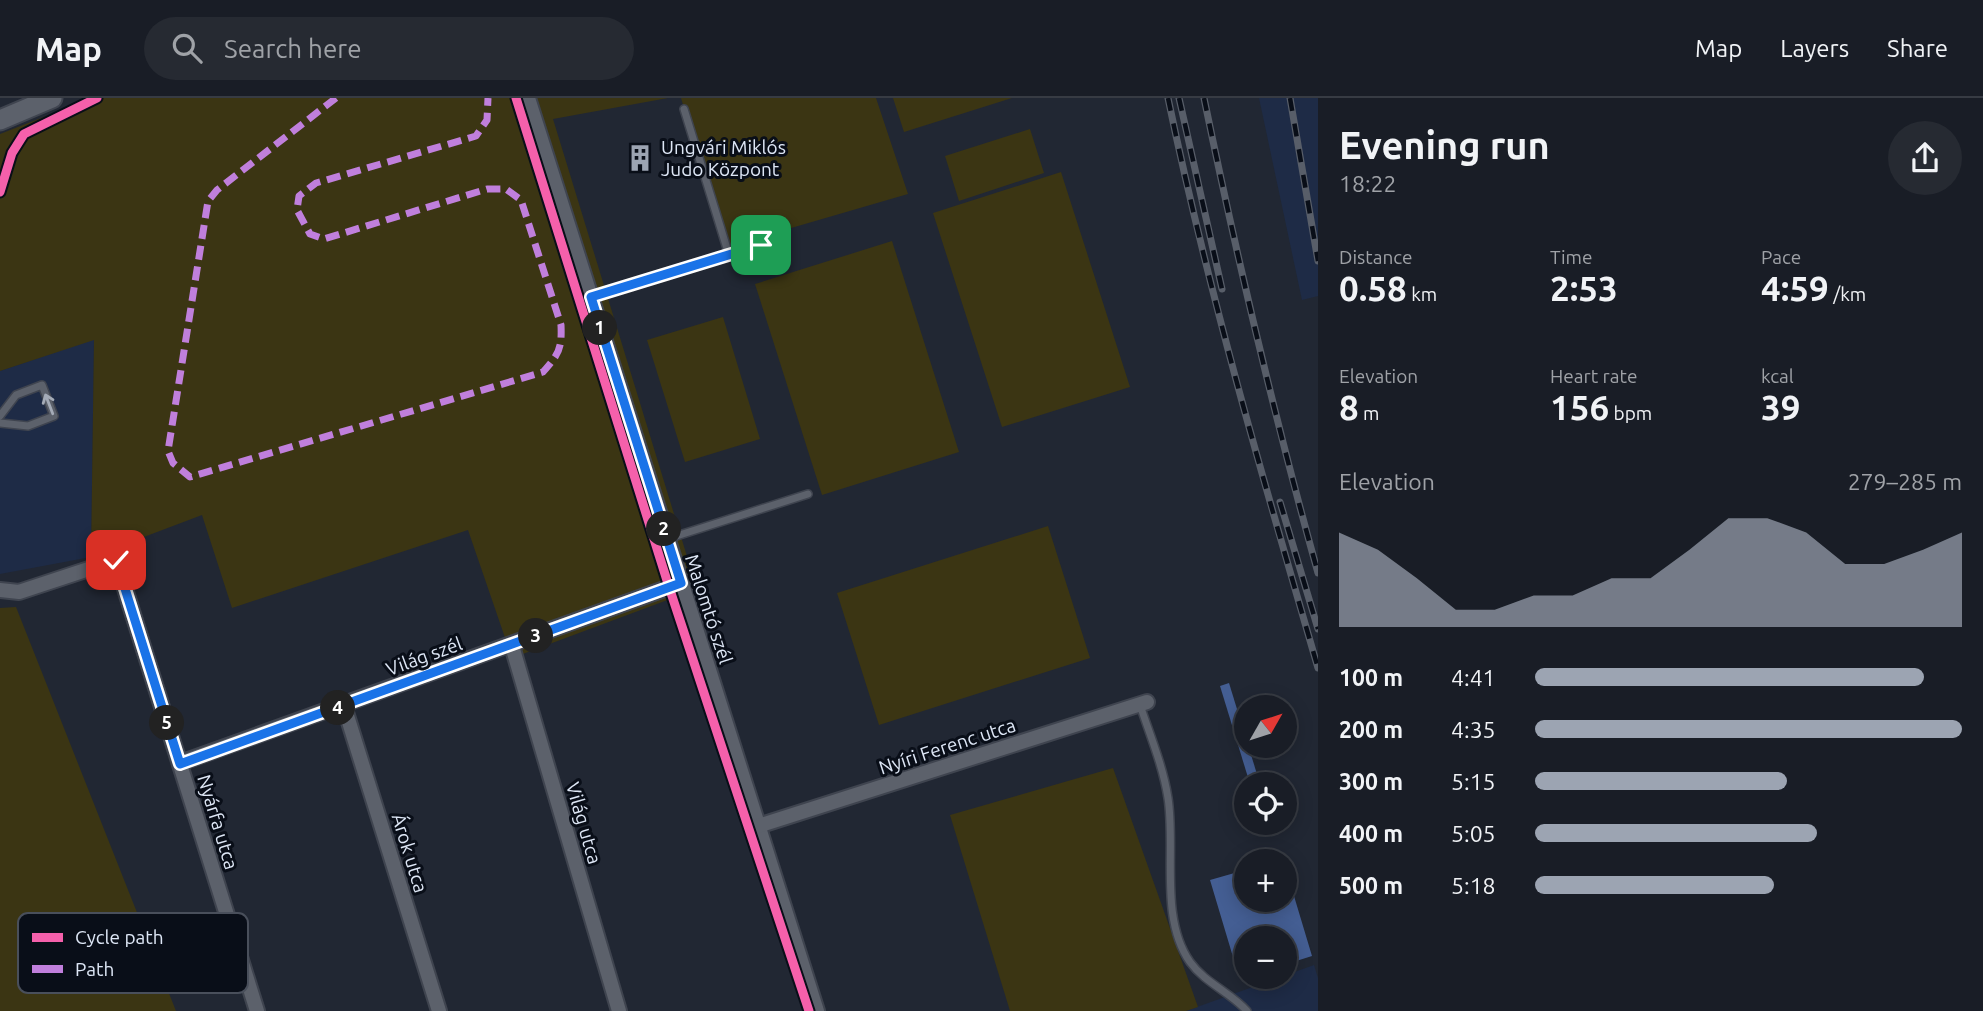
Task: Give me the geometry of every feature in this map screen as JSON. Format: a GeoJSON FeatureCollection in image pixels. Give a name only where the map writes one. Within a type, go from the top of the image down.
{"type":"FeatureCollection","features":[{"type":"Feature","properties":{"kind":"main road"},"geometry":{"type":"LineString","coordinates":[[0,120],[52,98]]}},
{"type":"Feature","properties":{"kind":"street","name":"Malomtó szél"},"geometry":{"type":"LineString","coordinates":[[528,98],[817,1011]]}},
{"type":"Feature","properties":{"kind":"street","name":"Nyárfa utca"},"geometry":{"type":"LineString","coordinates":[[0,590],[19,592],[116,560],[226,913]]}},
{"type":"Feature","properties":{"kind":"street","name":"Világ szél"},"geometry":{"type":"LineString","coordinates":[[180,764],[681,583]]}},
{"type":"Feature","properties":{"kind":"street","name":"Világ utca"},"geometry":{"type":"LineString","coordinates":[[512,646],[619,1011]]}},
{"type":"Feature","properties":{"kind":"street","name":"Nyíri Ferenc utca"},"geometry":{"type":"LineString","coordinates":[[758,826],[1143,704]]}},
{"type":"Feature","properties":{"kind":"street","name":"Árok utca"},"geometry":{"type":"LineString","coordinates":[[344,706],[439,1011]]}},
{"type":"Feature","properties":{"kind":"street","name":"Nyárfa utca"},"geometry":{"type":"LineString","coordinates":[[248,982],[257,1011]]}},
{"type":"Feature","properties":{"kind":"lane"},"geometry":{"type":"LineString","coordinates":[[684,109],[729,255]]}},
{"type":"Feature","properties":{"kind":"lane"},"geometry":{"type":"LineString","coordinates":[[591,297],[761,245]]}},
{"type":"Feature","properties":{"kind":"lane"},"geometry":{"type":"LineString","coordinates":[[0,416],[16,395],[42,385],[54,416],[28,426],[0,423]]}},
{"type":"Feature","properties":{"kind":"lane"},"geometry":{"type":"LineString","coordinates":[[667,540],[808,494]]}},
{"type":"Feature","properties":{"kind":"lane"},"geometry":{"type":"LineString","coordinates":[[1143,704],[1168,796],[1172,906],[1178,939],[1186,956],[1199,972],[1247,1011]]}},
{"type":"Feature","properties":{"kind":"shaded area"},"geometry":{"type":"Polygon","coordinates":[[[92,98],[668,98],[553,119],[697,589],[512,658],[468,530],[232,608],[202,515],[91,557],[94,340],[0,371],[0,134],[92,98]]]}},
{"type":"Feature","properties":{"kind":"shaded area"},"geometry":{"type":"Polygon","coordinates":[[[681,98],[876,98],[908,194],[726,247],[681,98]]]}},
{"type":"Feature","properties":{"kind":"shaded area"},"geometry":{"type":"Polygon","coordinates":[[[893,98],[1012,98],[904,132],[893,98]]]}},
{"type":"Feature","properties":{"kind":"shaded area"},"geometry":{"type":"Polygon","coordinates":[[[1259,98],[1318,98],[1318,296],[1302,300],[1259,98]]]}},
{"type":"Feature","properties":{"kind":"shaded area"},"geometry":{"type":"Polygon","coordinates":[[[1030,129],[1044,173],[959,201],[945,156],[1030,129]]]}},
{"type":"Feature","properties":{"kind":"shaded area"},"geometry":{"type":"Polygon","coordinates":[[[1061,172],[1130,387],[1002,427],[933,213],[1061,172]]]}},
{"type":"Feature","properties":{"kind":"shaded area"},"geometry":{"type":"Polygon","coordinates":[[[892,241],[959,452],[822,495],[755,284],[892,241]]]}},
{"type":"Feature","properties":{"kind":"shaded area"},"geometry":{"type":"Polygon","coordinates":[[[723,317],[760,439],[685,462],[647,340],[723,317]]]}},
{"type":"Feature","properties":{"kind":"shaded area"},"geometry":{"type":"Polygon","coordinates":[[[94,339],[91,557],[0,574],[0,371],[94,339]]]}},
{"type":"Feature","properties":{"kind":"shaded area"},"geometry":{"type":"Polygon","coordinates":[[[1048,526],[1090,658],[879,725],[837,593],[1048,526]]]}},
{"type":"Feature","properties":{"kind":"shaded area"},"geometry":{"type":"Polygon","coordinates":[[[16,607],[137,913],[18,913],[18,993],[169,993],[176,1011],[0,1011],[0,608],[16,607]]]}},
{"type":"Feature","properties":{"kind":"shaded area"},"geometry":{"type":"Polygon","coordinates":[[[1113,768],[1198,1007],[1186,1011],[1010,1011],[950,815],[1113,768]]]}},
{"type":"Feature","properties":{"kind":"shaded area"},"geometry":{"type":"Polygon","coordinates":[[[1314,965],[1318,978],[1318,1011],[1186,1011],[1247,989],[1297,989],[1297,971],[1314,965]]]}},
{"type":"Feature","properties":{"kind":"water"},"geometry":{"type":"Polygon","coordinates":[[[1229,683],[1234,699],[1234,732],[1220,686],[1229,683]]]}},
{"type":"Feature","properties":{"kind":"water"},"geometry":{"type":"Polygon","coordinates":[[[1242,758],[1252,758],[1256,772],[1246,772],[1242,758]]]}},
{"type":"Feature","properties":{"kind":"water"},"geometry":{"type":"Polygon","coordinates":[[[1234,873],[1234,912],[1297,912],[1297,906],[1312,956],[1297,961],[1297,926],[1234,926],[1234,960],[1210,880],[1234,873]]]}},
{"type":"Feature","properties":{"kind":"railway"},"geometry":{"type":"LineString","coordinates":[[1168,98],[1219,313],[1318,668]]}},
{"type":"Feature","properties":{"kind":"railway"},"geometry":{"type":"LineString","coordinates":[[1179,98],[1222,289]]}},
{"type":"Feature","properties":{"kind":"railway"},"geometry":{"type":"LineString","coordinates":[[1204,98],[1257,337],[1318,573]]}},
{"type":"Feature","properties":{"kind":"railway"},"geometry":{"type":"LineString","coordinates":[[1290,98],[1318,261]]}},
{"type":"Feature","properties":{"kind":"railway"},"geometry":{"type":"LineString","coordinates":[[1280,502],[1318,629]]}},
{"type":"Feature","properties":{"kind":"marked path"},"geometry":{"type":"LineString","coordinates":[[336,98],[217,190],[208,201],[168,451],[173,463],[190,477],[543,372],[553,360],[560,346],[561,325],[521,200],[506,189],[487,189],[324,239],[310,234],[297,210],[299,196],[316,183],[476,136],[487,120],[488,98]]}},
{"type":"Feature","properties":{"kind":"cycle path"},"geometry":{"type":"LineString","coordinates":[[0,192],[12,153],[24,134],[97,98]]}},
{"type":"Feature","properties":{"kind":"cycle path"},"geometry":{"type":"LineString","coordinates":[[516,98],[669,587],[809,1011]]}},
{"type":"Feature","properties":{"kind":"place","name":"Ungvári Miklós Judo Központ"},"geometry":{"type":"Point","coordinates":[640,158]}},
{"type":"Feature","properties":{"kind":"route"},"geometry":{"type":"LineString","coordinates":[[116,560],[180,764],[681,583],[591,297],[761,245]]}}]}
